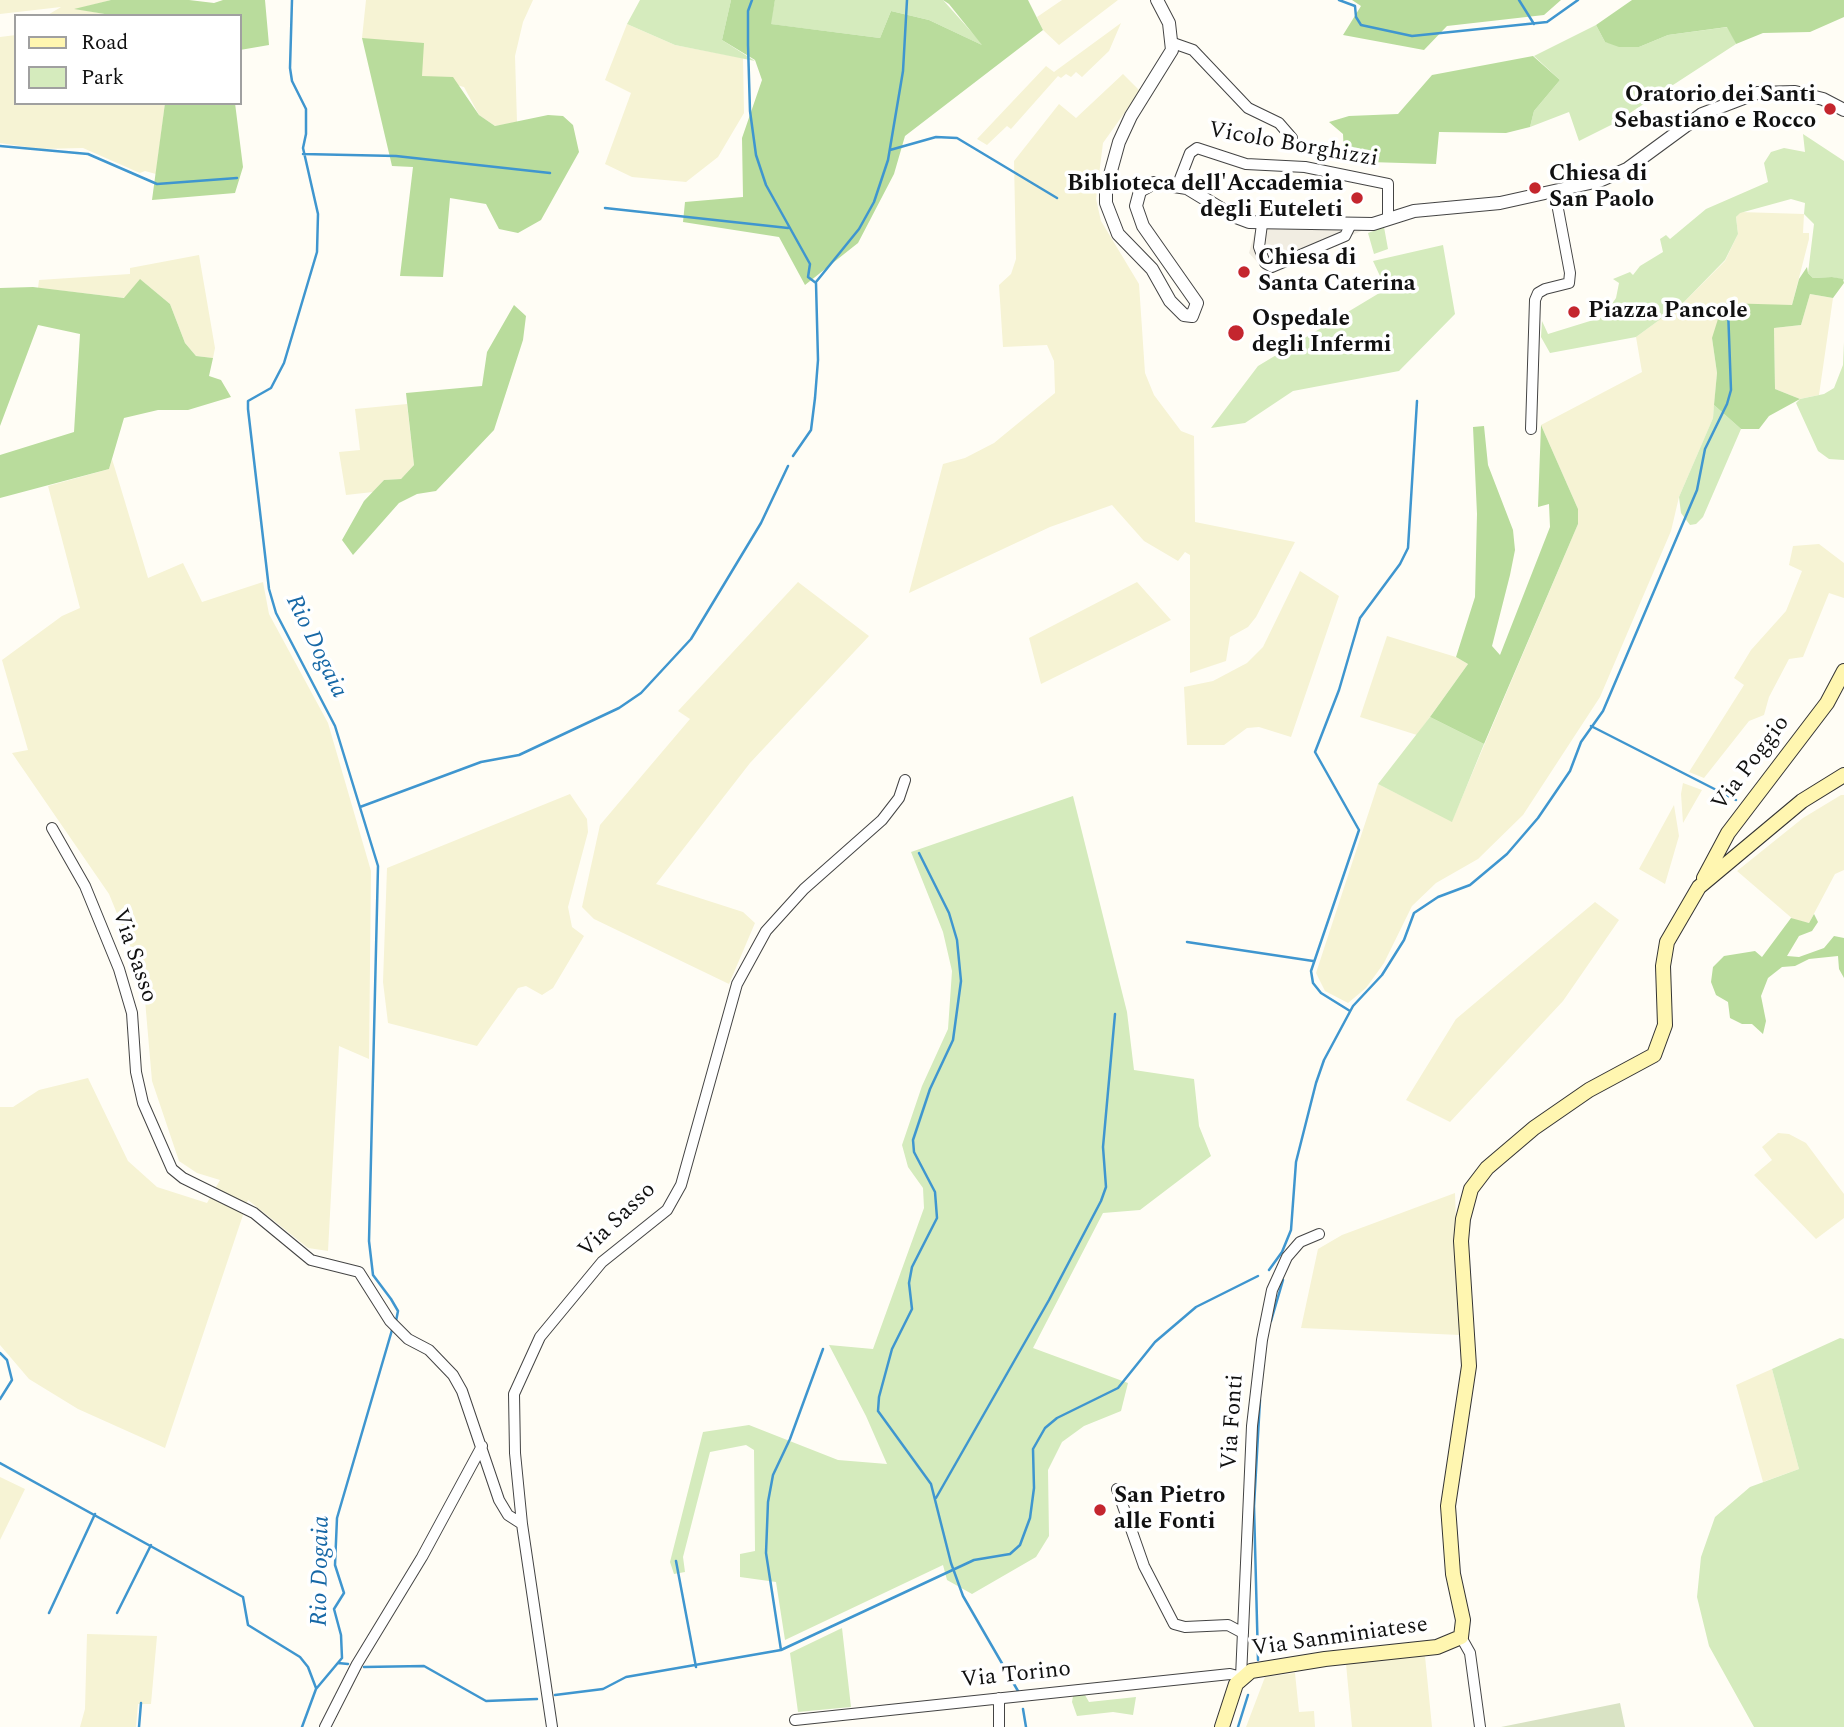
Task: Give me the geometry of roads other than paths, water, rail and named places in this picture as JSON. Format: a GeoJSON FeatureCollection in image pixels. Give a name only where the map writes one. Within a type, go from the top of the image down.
{"type":"FeatureCollection","features":[{"type":"Feature","properties":{"kind":"main road","name":"Via Poggio"},"geometry":{"type":"LineString","coordinates":[[1699,887],[1728,833],[1827,703],[1844,671]]}},
{"type":"Feature","properties":{"kind":"main road","name":"Via Sanminiatese"},"geometry":{"type":"LineString","coordinates":[[1222,1727],[1233,1690],[1241,1677],[1268,1667],[1437,1647],[1461,1637],[1464,1620],[1453,1574],[1448,1506],[1469,1366],[1461,1241],[1468,1197],[1481,1174],[1534,1128],[1589,1090],[1654,1055],[1662,1040],[1665,1025],[1663,966],[1667,942],[1699,887],[1802,801],[1844,775]]}},
{"type":"Feature","properties":{"kind":"street"},"geometry":{"type":"LineString","coordinates":[[1157,0],[1169,23],[1173,43],[1169,59],[1131,116],[1119,142],[1106,189],[1106,203],[1118,234],[1152,269],[1177,311],[1192,316],[1197,303],[1193,293],[1143,226],[1136,205],[1140,191],[1154,183],[1178,184],[1233,216],[1262,224],[1373,224],[1414,211],[1478,206],[1555,193],[1617,174],[1702,114],[1757,93],[1795,92],[1823,99],[1844,110]]}},
{"type":"Feature","properties":{"kind":"street"},"geometry":{"type":"LineString","coordinates":[[1173,43],[1194,50],[1248,108],[1279,122],[1292,138]]}},
{"type":"Feature","properties":{"kind":"street","name":"Vicolo Borghizzi"},"geometry":{"type":"LineString","coordinates":[[1178,184],[1190,153],[1197,148],[1246,164],[1306,167],[1388,184],[1388,218]]}},
{"type":"Feature","properties":{"kind":"street"},"geometry":{"type":"LineString","coordinates":[[1531,429],[1535,300],[1538,293],[1545,289],[1569,284],[1570,272],[1555,193]]}},
{"type":"Feature","properties":{"kind":"street"},"geometry":{"type":"LineString","coordinates":[[1262,224],[1259,247],[1265,263],[1272,267],[1345,236],[1351,224]]}},
{"type":"Feature","properties":{"kind":"street","name":"Via Sasso"},"geometry":{"type":"LineString","coordinates":[[522,1524],[515,1453],[514,1394],[540,1337],[602,1262],[641,1234],[667,1210],[681,1185],[691,1157],[715,1059],[742,973],[766,932],[804,889],[883,820],[899,798],[905,780]]}},
{"type":"Feature","properties":{"kind":"street","name":"Via Sasso"},"geometry":{"type":"LineString","coordinates":[[52,828],[85,886],[119,969],[132,1013],[136,1072],[143,1103],[172,1169],[183,1178],[254,1213],[311,1260],[359,1272],[390,1321],[408,1339],[429,1350],[453,1376],[462,1391],[499,1500],[509,1515],[522,1524]]}},
{"type":"Feature","properties":{"kind":"street","name":"Via Fonti"},"geometry":{"type":"LineString","coordinates":[[1241,1677],[1252,1426],[1262,1340],[1272,1290],[1287,1257],[1300,1242],[1319,1234]]}},
{"type":"Feature","properties":{"kind":"street"},"geometry":{"type":"LineString","coordinates":[[325,1727],[357,1664],[422,1557],[482,1446]]}},
{"type":"Feature","properties":{"kind":"street"},"geometry":{"type":"LineString","coordinates":[[1117,1489],[1144,1566],[1174,1624],[1185,1627],[1228,1625],[1243,1633]]}},
{"type":"Feature","properties":{"kind":"street"},"geometry":{"type":"LineString","coordinates":[[522,1524],[552,1727]]}},
{"type":"Feature","properties":{"kind":"street"},"geometry":{"type":"LineString","coordinates":[[1461,1637],[1471,1653],[1479,1727]]}},
{"type":"Feature","properties":{"kind":"street","name":"Via Torino"},"geometry":{"type":"LineString","coordinates":[[794,1720],[838,1721],[999,1698],[1230,1674],[1241,1677]]}},
{"type":"Feature","properties":{"kind":"street"},"geometry":{"type":"LineString","coordinates":[[999,1698],[999,1727]]}},
{"type":"Feature","properties":{"kind":"waterway","name":"Rio Dogaia"},"geometry":{"type":"LineString","coordinates":[[292,0],[290,68],[292,81],[306,109],[303,148],[318,214],[317,252],[284,363],[271,388],[248,401],[248,409],[269,589],[276,613],[335,726],[378,866],[369,1241],[373,1275],[398,1311],[396,1321]]}},
{"type":"Feature","properties":{"kind":"waterway"},"geometry":{"type":"LineString","coordinates":[[752,0],[748,11],[748,45],[750,111],[756,155],[766,185],[810,264],[808,277],[816,283],[818,360],[811,430],[793,456]]}},
{"type":"Feature","properties":{"kind":"waterway"},"geometry":{"type":"LineString","coordinates":[[816,282],[859,229],[874,202],[888,160],[903,71],[907,0]]}},
{"type":"Feature","properties":{"kind":"waterway"},"geometry":{"type":"LineString","coordinates":[[1339,0],[1355,6],[1356,17],[1361,25],[1412,36],[1547,22],[1578,0]]}},
{"type":"Feature","properties":{"kind":"waterway"},"geometry":{"type":"LineString","coordinates":[[1519,0],[1534,24]]}},
{"type":"Feature","properties":{"kind":"waterway"},"geometry":{"type":"LineString","coordinates":[[890,150],[936,137],[957,138],[1057,198]]}},
{"type":"Feature","properties":{"kind":"waterway"},"geometry":{"type":"LineString","coordinates":[[0,146],[88,154],[157,184],[237,178]]}},
{"type":"Feature","properties":{"kind":"waterway"},"geometry":{"type":"LineString","coordinates":[[303,154],[396,156],[550,173]]}},
{"type":"Feature","properties":{"kind":"waterway"},"geometry":{"type":"LineString","coordinates":[[605,208],[788,228]]}},
{"type":"Feature","properties":{"kind":"waterway"},"geometry":{"type":"LineString","coordinates":[[1269,1270],[1282,1252],[1291,1230],[1296,1162],[1316,1083],[1324,1060],[1353,1006],[1382,975],[1404,940],[1414,913],[1438,897],[1470,885],[1507,854],[1538,818],[1570,771],[1581,742],[1603,711],[1697,490],[1705,449],[1727,404],[1731,390],[1728,309]]}},
{"type":"Feature","properties":{"kind":"waterway"},"geometry":{"type":"LineString","coordinates":[[1350,1011],[1321,993],[1313,983],[1311,971],[1359,830],[1315,752],[1339,690],[1360,618],[1400,564],[1408,548],[1417,401]]}},
{"type":"Feature","properties":{"kind":"waterway"},"geometry":{"type":"LineString","coordinates":[[360,807],[481,762],[519,755],[619,708],[641,693],[691,639],[761,523],[788,466]]}},
{"type":"Feature","properties":{"kind":"waterway"},"geometry":{"type":"LineString","coordinates":[[1591,726],[1736,800]]}},
{"type":"Feature","properties":{"kind":"waterway"},"geometry":{"type":"LineString","coordinates":[[919,853],[949,913],[957,940],[961,981],[953,1040],[930,1089],[913,1140],[914,1152],[935,1192],[937,1218],[912,1267],[909,1283],[912,1309],[892,1349],[879,1397],[878,1411],[931,1484],[951,1563],[963,1596],[1018,1691]]}},
{"type":"Feature","properties":{"kind":"waterway"},"geometry":{"type":"LineString","coordinates":[[1187,942],[1313,961]]}},
{"type":"Feature","properties":{"kind":"waterway"},"geometry":{"type":"LineString","coordinates":[[936,1498],[1049,1300],[1101,1201],[1106,1187],[1103,1147],[1115,1014]]}},
{"type":"Feature","properties":{"kind":"waterway"},"geometry":{"type":"LineString","coordinates":[[555,1695],[603,1689],[626,1677],[781,1650],[974,1560],[1010,1554],[1020,1545],[1030,1518],[1034,1488],[1033,1449],[1045,1428],[1057,1418],[1118,1388],[1155,1342],[1196,1307],[1258,1276]]}},
{"type":"Feature","properties":{"kind":"waterway"},"geometry":{"type":"LineString","coordinates":[[1271,1321],[1283,1280]]}},
{"type":"Feature","properties":{"kind":"waterway","name":"Rio Dogaia"},"geometry":{"type":"LineString","coordinates":[[302,1727],[316,1689],[342,1658],[341,1635],[334,1609],[344,1593],[335,1565],[337,1518],[392,1330]]}},
{"type":"Feature","properties":{"kind":"waterway"},"geometry":{"type":"LineString","coordinates":[[781,1650],[766,1553],[768,1502],[773,1475],[790,1439],[823,1349]]}},
{"type":"Feature","properties":{"kind":"waterway"},"geometry":{"type":"LineString","coordinates":[[0,1353],[7,1360],[12,1380],[0,1399]]}},
{"type":"Feature","properties":{"kind":"waterway"},"geometry":{"type":"LineString","coordinates":[[1258,1660],[1254,1506],[1260,1400]]}},
{"type":"Feature","properties":{"kind":"waterway"},"geometry":{"type":"LineString","coordinates":[[0,1463],[243,1597],[248,1625],[300,1657],[308,1667],[316,1688]]}},
{"type":"Feature","properties":{"kind":"waterway"},"geometry":{"type":"LineString","coordinates":[[49,1613],[95,1514]]}},
{"type":"Feature","properties":{"kind":"waterway"},"geometry":{"type":"LineString","coordinates":[[117,1613],[151,1545]]}},
{"type":"Feature","properties":{"kind":"waterway"},"geometry":{"type":"LineString","coordinates":[[676,1561],[696,1667]]}},
{"type":"Feature","properties":{"kind":"waterway"},"geometry":{"type":"LineString","coordinates":[[338,1663],[348,1664]]}},
{"type":"Feature","properties":{"kind":"waterway"},"geometry":{"type":"LineString","coordinates":[[364,1667],[424,1666],[486,1701],[537,1699]]}},
{"type":"Feature","properties":{"kind":"waterway"},"geometry":{"type":"LineString","coordinates":[[1238,1727],[1248,1695]]}},
{"type":"Feature","properties":{"kind":"waterway"},"geometry":{"type":"LineString","coordinates":[[139,1727],[141,1703]]}},
{"type":"Feature","properties":{"kind":"waterway"},"geometry":{"type":"LineString","coordinates":[[1023,1709],[1026,1727]]}},
{"type":"Feature","properties":{"kind":"place","name":"Oratorio dei Santi Sebastiano e Rocco"},"geometry":{"type":"Point","coordinates":[1830,109]}},
{"type":"Feature","properties":{"kind":"place","name":"Chiesa di San Paolo"},"geometry":{"type":"Point","coordinates":[1535,188]}},
{"type":"Feature","properties":{"kind":"place","name":"Biblioteca dell'Accademia degli Euteleti"},"geometry":{"type":"Point","coordinates":[1357,198]}},
{"type":"Feature","properties":{"kind":"place","name":"Chiesa di Santa Caterina"},"geometry":{"type":"Point","coordinates":[1244,272]}},
{"type":"Feature","properties":{"kind":"place","name":"Piazza Pancole"},"geometry":{"type":"Point","coordinates":[1574,312]}},
{"type":"Feature","properties":{"kind":"place","name":"Ospedale degli Infermi"},"geometry":{"type":"Point","coordinates":[1236,333]}},
{"type":"Feature","properties":{"kind":"place","name":"San Pietro alle Fonti"},"geometry":{"type":"Point","coordinates":[1100,1510]}}]}
